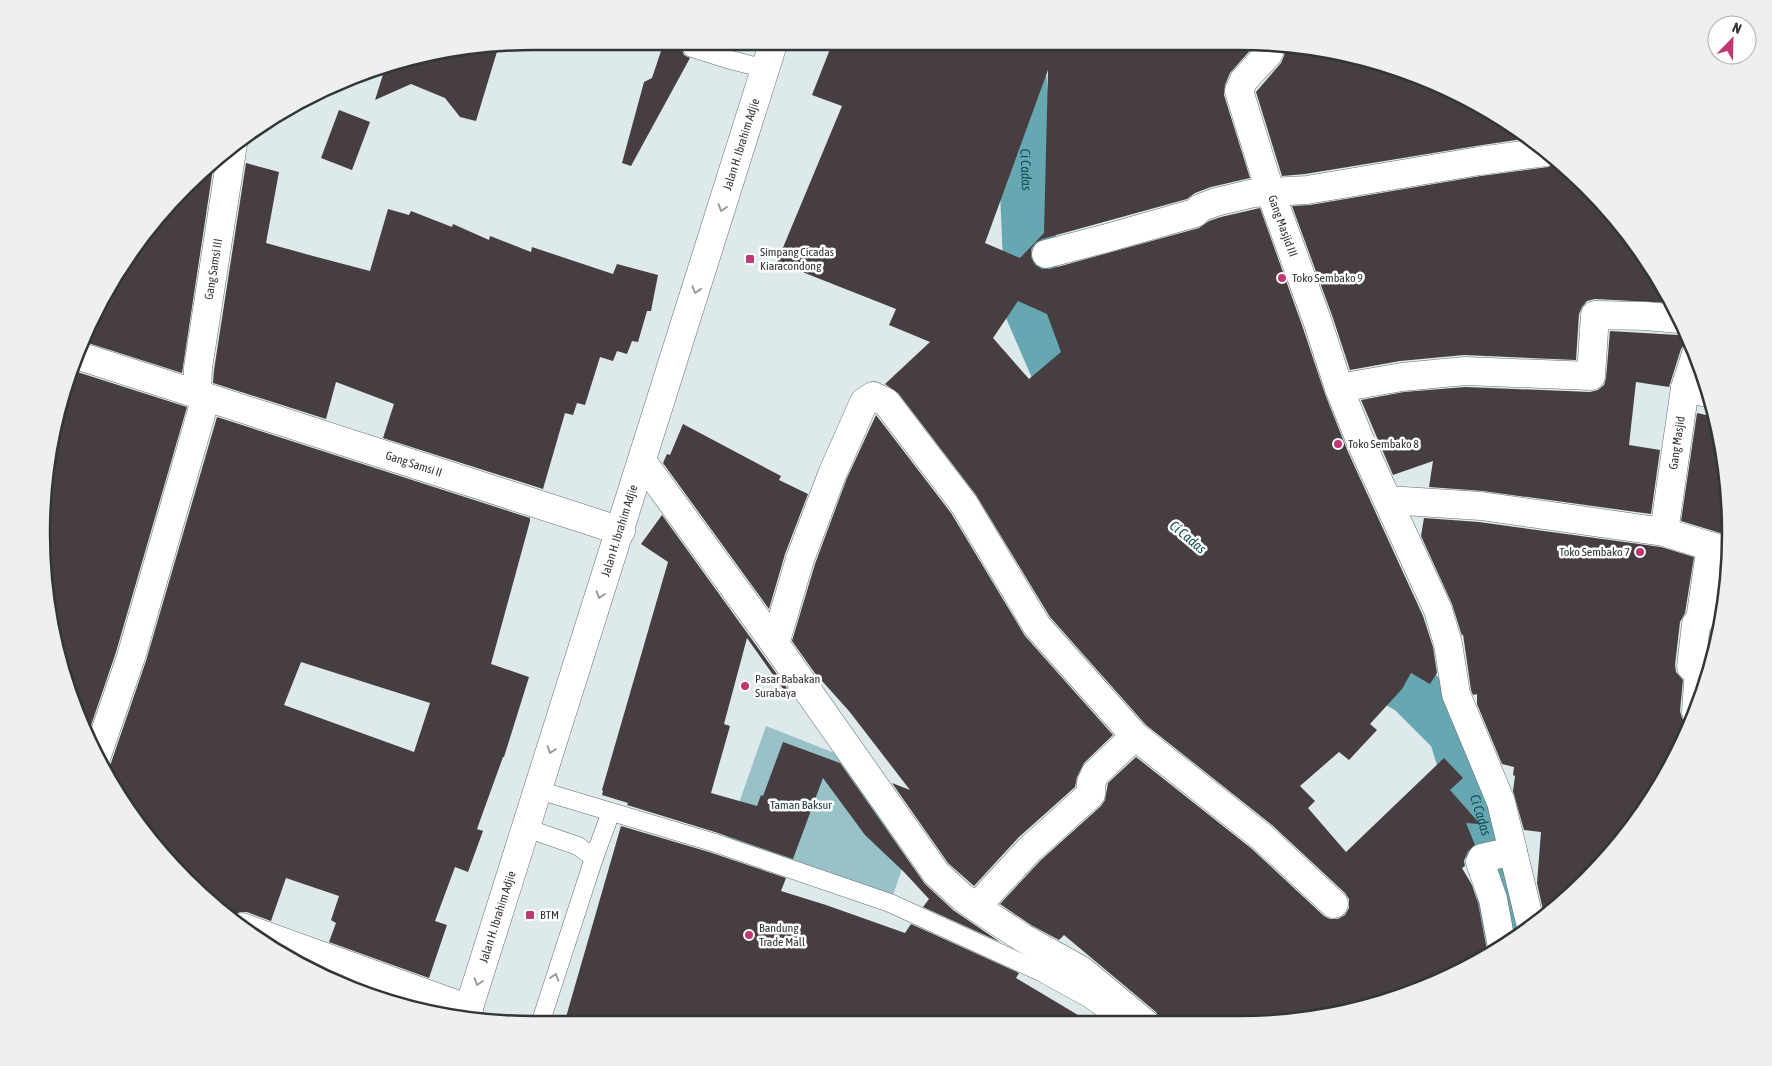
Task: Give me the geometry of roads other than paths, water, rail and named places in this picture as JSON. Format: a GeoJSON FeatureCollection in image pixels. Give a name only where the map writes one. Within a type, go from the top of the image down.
{"type":"FeatureCollection","features":[{"type":"Feature","properties":{"kind":"street","name":"Gang Masjid III"},"geometry":{"type":"LineString","coordinates":[[1269,51],[1244,80],[1239,91],[1270,192],[1318,323],[1339,388],[1438,610],[1448,644],[1456,694],[1501,802],[1502,853],[1531,917]]}},
{"type":"Feature","properties":{"kind":"street","name":"Jalan H. Ibrahim Adjie"},"geometry":{"type":"LineString","coordinates":[[468,1012],[769,56]]}},
{"type":"Feature","properties":{"kind":"street"},"geometry":{"type":"LineString","coordinates":[[1046,254],[1195,213],[1200,208],[1216,202],[1254,193],[1307,190],[1537,153]]}},
{"type":"Feature","properties":{"kind":"street","name":"Gang Samsi III"},"geometry":{"type":"LineString","coordinates":[[100,747],[131,657],[200,386],[231,156]]}},
{"type":"Feature","properties":{"kind":"street"},"geometry":{"type":"LineString","coordinates":[[1339,388],[1402,377],[1465,372],[1591,376],[1595,315],[1672,318]]}},
{"type":"Feature","properties":{"kind":"street","name":"Gang Samsi II"},"geometry":{"type":"LineString","coordinates":[[84,357],[200,386],[621,531]]}},
{"type":"Feature","properties":{"kind":"street","name":"Gang Masjid"},"geometry":{"type":"LineString","coordinates":[[1664,532],[1697,391]]}},
{"type":"Feature","properties":{"kind":"street"},"geometry":{"type":"LineString","coordinates":[[775,644],[800,559],[833,472],[864,402],[873,396],[879,398],[886,402],[964,504],[1037,626],[1135,736],[1262,837],[1334,904]]}},
{"type":"Feature","properties":{"kind":"street"},"geometry":{"type":"LineString","coordinates":[[642,461],[775,644],[936,872],[962,897],[1023,938],[1081,970],[1136,1016]]}},
{"type":"Feature","properties":{"kind":"street"},"geometry":{"type":"LineString","coordinates":[[1388,500],[1481,506],[1664,532],[1720,549],[1700,620],[1696,624],[1691,667],[1699,670],[1698,681]]}},
{"type":"Feature","properties":{"kind":"street"},"geometry":{"type":"LineString","coordinates":[[976,907],[1030,849],[1091,794],[1091,783],[1095,774],[1135,736]]}},
{"type":"Feature","properties":{"kind":"street"},"geometry":{"type":"LineString","coordinates":[[1501,939],[1493,898],[1480,862],[1482,858],[1502,853]]}},
{"type":"Feature","properties":{"kind":"street"},"geometry":{"type":"LineString","coordinates":[[268,937],[462,1011]]}},
{"type":"Feature","properties":{"kind":"lane"},"geometry":{"type":"LineString","coordinates":[[698,50],[727,59],[769,56]]}},
{"type":"Feature","properties":{"kind":"lane"},"geometry":{"type":"LineString","coordinates":[[538,790],[712,842],[890,903],[1041,972],[1090,999],[1113,1016]]}},
{"type":"Feature","properties":{"kind":"lane"},"geometry":{"type":"LineString","coordinates":[[543,1016],[611,812]]}},
{"type":"Feature","properties":{"kind":"lane"},"geometry":{"type":"LineString","coordinates":[[526,828],[578,846],[594,858]]}},
{"type":"Feature","properties":{"kind":"waterway","name":"Ci Cadas"},"geometry":{"type":"LineString","coordinates":[[1018,61],[1025,143],[1032,310],[1073,405],[1086,424]]}},
{"type":"Feature","properties":{"kind":"waterway","name":"Ci Cadas"},"geometry":{"type":"LineString","coordinates":[[1339,649],[1411,688],[1455,732],[1500,877],[1511,932]]}},
{"type":"Feature","properties":{"kind":"place","name":"Simpang Cicadas Kiaracondong"},"geometry":{"type":"Point","coordinates":[750,259]}},
{"type":"Feature","properties":{"kind":"place","name":"Toko Sembako 9"},"geometry":{"type":"Point","coordinates":[1282,278]}},
{"type":"Feature","properties":{"kind":"place","name":"Toko Sembako 8"},"geometry":{"type":"Point","coordinates":[1338,444]}},
{"type":"Feature","properties":{"kind":"place","name":"Toko Sembako 7"},"geometry":{"type":"Point","coordinates":[1640,552]}},
{"type":"Feature","properties":{"kind":"place","name":"Pasar Babakan Surabaya"},"geometry":{"type":"Point","coordinates":[745,686]}},
{"type":"Feature","properties":{"kind":"place","name":"BTM"},"geometry":{"type":"Point","coordinates":[530,915]}},
{"type":"Feature","properties":{"kind":"place","name":"Bandung Trade Mall"},"geometry":{"type":"Point","coordinates":[749,935]}},
{"type":"Feature","properties":{"kind":"park label","name":"Taman Baksur"},"geometry":{"type":"Point","coordinates":[801,805]}}]}
